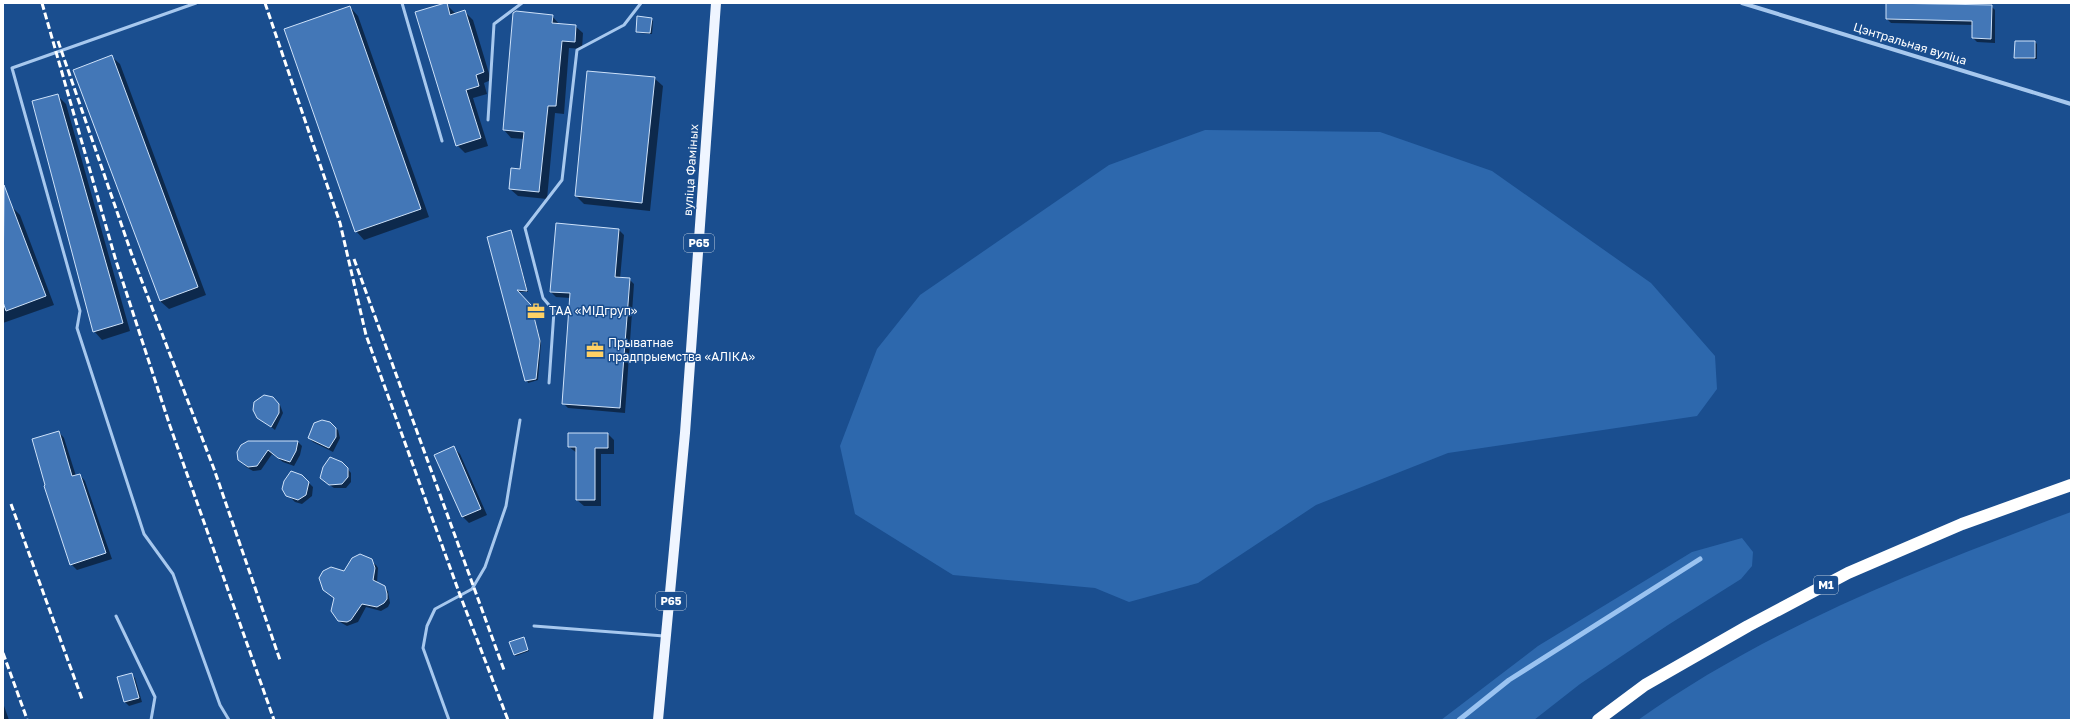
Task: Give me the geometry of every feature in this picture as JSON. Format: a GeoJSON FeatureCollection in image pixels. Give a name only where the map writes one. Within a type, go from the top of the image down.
{"type":"FeatureCollection","features":[{"type":"Feature","properties":{"kind":"highway","name":"М1"},"geometry":{"type":"LineString","coordinates":[[1598,720],[1645,685],[1748,626],[1848,573],[1962,524],[2071,486]]}},
{"type":"Feature","properties":{"kind":"main road","name":"вуліца Фаміных"},"geometry":{"type":"LineString","coordinates":[[668,636],[681,482],[716,3]]}},
{"type":"Feature","properties":{"kind":"main road","name":"Р65"},"geometry":{"type":"LineString","coordinates":[[658,720],[668,636]]}},
{"type":"Feature","properties":{"kind":"street","name":"Цэнтральная вуліца"},"geometry":{"type":"LineString","coordinates":[[1742,3],[2071,104]]}},
{"type":"Feature","properties":{"kind":"lane"},"geometry":{"type":"LineString","coordinates":[[180,3],[185,7]]}},
{"type":"Feature","properties":{"kind":"lane"},"geometry":{"type":"LineString","coordinates":[[196,3],[12,68],[80,311],[77,328],[144,534],[173,574],[220,705],[229,720]]}},
{"type":"Feature","properties":{"kind":"lane"},"geometry":{"type":"LineString","coordinates":[[402,3],[442,141]]}},
{"type":"Feature","properties":{"kind":"lane"},"geometry":{"type":"LineString","coordinates":[[488,120],[494,24],[522,3]]}},
{"type":"Feature","properties":{"kind":"lane"},"geometry":{"type":"LineString","coordinates":[[549,383],[554,311],[543,298],[524,228],[562,180],[577,50],[624,25],[641,3]]}},
{"type":"Feature","properties":{"kind":"lane"},"geometry":{"type":"LineString","coordinates":[[449,720],[423,648],[426,626],[436,609],[472,589],[485,567],[506,506],[520,420]]}},
{"type":"Feature","properties":{"kind":"lane"},"geometry":{"type":"LineString","coordinates":[[116,616],[155,697],[151,720]]}},
{"type":"Feature","properties":{"kind":"lane"},"geometry":{"type":"LineString","coordinates":[[534,626],[668,636]]}},
{"type":"Feature","properties":{"kind":"shaded area"},"geometry":{"type":"Polygon","coordinates":[[[1205,130],[1380,132],[1492,171],[1651,283],[1715,356],[1717,389],[1697,416],[1448,453],[1316,505],[1198,583],[1129,602],[1095,588],[953,575],[855,514],[840,446],[877,349],[920,295],[1109,165],[1205,130]]]}},
{"type":"Feature","properties":{"kind":"shaded area"},"geometry":{"type":"Polygon","coordinates":[[[2071,512],[2071,719],[2069,720],[1638,720],[1688,687],[1740,656],[1847,602],[1958,555],[2071,512]]]}},
{"type":"Feature","properties":{"kind":"shaded area"},"geometry":{"type":"Polygon","coordinates":[[[1742,538],[1753,552],[1752,566],[1741,579],[1668,625],[1580,684],[1534,720],[1441,720],[1538,646],[1692,552],[1742,538]]]}},
{"type":"Feature","properties":{"kind":"building"},"geometry":{"type":"Polygon","coordinates":[[[447,3],[450,15],[465,10],[484,72],[476,75],[479,86],[466,90],[481,138],[456,146],[415,12],[447,3]]]}},
{"type":"Feature","properties":{"kind":"building"},"geometry":{"type":"Polygon","coordinates":[[[1886,3],[1992,5],[1991,39],[1972,38],[1972,21],[1886,19],[1886,3]]]}},
{"type":"Feature","properties":{"kind":"building"},"geometry":{"type":"Polygon","coordinates":[[[350,6],[421,209],[355,232],[284,29],[350,6]]]}},
{"type":"Feature","properties":{"kind":"building"},"geometry":{"type":"Polygon","coordinates":[[[516,11],[553,15],[552,23],[576,25],[575,42],[562,41],[556,106],[548,106],[539,192],[509,189],[511,168],[520,169],[524,132],[503,130],[513,13],[516,11]]]}},
{"type":"Feature","properties":{"kind":"building"},"geometry":{"type":"Polygon","coordinates":[[[637,16],[652,18],[650,33],[636,32],[637,16]]]}},
{"type":"Feature","properties":{"kind":"building"},"geometry":{"type":"Polygon","coordinates":[[[2015,41],[2035,41],[2035,58],[2014,58],[2015,41]]]}},
{"type":"Feature","properties":{"kind":"building"},"geometry":{"type":"Polygon","coordinates":[[[112,55],[198,287],[160,301],[73,70],[112,55]]]}},
{"type":"Feature","properties":{"kind":"building"},"geometry":{"type":"Polygon","coordinates":[[[587,71],[655,77],[642,203],[575,196],[587,71]]]}},
{"type":"Feature","properties":{"kind":"building"},"geometry":{"type":"Polygon","coordinates":[[[58,94],[123,323],[93,332],[32,101],[58,94]]]}},
{"type":"Feature","properties":{"kind":"building"},"geometry":{"type":"Polygon","coordinates":[[[4,185],[46,296],[6,311],[3,302],[4,185]]]}},
{"type":"Feature","properties":{"kind":"building","name":"Прыватнае прадпрыемства «АЛІКА»"},"geometry":{"type":"Polygon","coordinates":[[[556,223],[619,229],[615,277],[630,278],[620,408],[562,404],[570,293],[550,292],[556,223]]]}},
{"type":"Feature","properties":{"kind":"building"},"geometry":{"type":"Polygon","coordinates":[[[511,230],[527,291],[517,290],[531,305],[540,341],[536,379],[525,381],[487,237],[511,230]]]}},
{"type":"Feature","properties":{"kind":"building"},"geometry":{"type":"Polygon","coordinates":[[[264,395],[273,397],[279,404],[279,413],[271,427],[257,418],[253,410],[254,402],[264,395]]]}},
{"type":"Feature","properties":{"kind":"building"},"geometry":{"type":"Polygon","coordinates":[[[322,420],[330,422],[336,428],[336,437],[329,448],[308,438],[314,423],[322,420]]]}},
{"type":"Feature","properties":{"kind":"building"},"geometry":{"type":"Polygon","coordinates":[[[59,431],[72,476],[80,474],[106,553],[70,565],[44,486],[45,485],[32,439],[59,431]]]}},
{"type":"Feature","properties":{"kind":"building"},"geometry":{"type":"Polygon","coordinates":[[[568,433],[608,433],[608,448],[595,448],[595,500],[576,500],[576,447],[568,447],[568,433]]]}},
{"type":"Feature","properties":{"kind":"building"},"geometry":{"type":"Polygon","coordinates":[[[248,441],[298,441],[296,451],[290,462],[278,458],[268,450],[257,466],[248,467],[238,460],[237,452],[241,445],[248,441]]]}},
{"type":"Feature","properties":{"kind":"building"},"geometry":{"type":"Polygon","coordinates":[[[454,446],[481,509],[462,517],[434,455],[454,446]]]}},
{"type":"Feature","properties":{"kind":"building"},"geometry":{"type":"Polygon","coordinates":[[[330,457],[342,462],[348,468],[348,477],[342,484],[329,485],[320,478],[323,467],[330,457]]]}},
{"type":"Feature","properties":{"kind":"building"},"geometry":{"type":"Polygon","coordinates":[[[291,471],[302,475],[309,482],[306,495],[298,500],[286,496],[282,489],[284,481],[291,471]]]}},
{"type":"Feature","properties":{"kind":"building"},"geometry":{"type":"Polygon","coordinates":[[[360,554],[372,559],[375,568],[373,580],[385,586],[387,599],[384,603],[377,607],[362,604],[351,620],[347,622],[338,621],[331,611],[334,598],[323,590],[319,578],[323,571],[331,567],[344,571],[352,558],[360,554]]]}},
{"type":"Feature","properties":{"kind":"building"},"geometry":{"type":"Polygon","coordinates":[[[524,637],[528,650],[514,655],[509,642],[524,637]]]}},
{"type":"Feature","properties":{"kind":"building"},"geometry":{"type":"Polygon","coordinates":[[[132,673],[139,698],[124,702],[117,677],[132,673]]]}},
{"type":"Feature","properties":{"kind":"waterway"},"geometry":{"type":"LineString","coordinates":[[1459,720],[1509,680],[1700,559]]}},
{"type":"Feature","properties":{"kind":"railway"},"geometry":{"type":"LineString","coordinates":[[42,3],[116,261],[170,426],[274,720]]}},
{"type":"Feature","properties":{"kind":"railway"},"geometry":{"type":"LineString","coordinates":[[265,3],[340,223],[366,335],[460,595],[508,720]]}},
{"type":"Feature","properties":{"kind":"railway"},"geometry":{"type":"LineString","coordinates":[[58,41],[133,258],[214,469],[280,660]]}},
{"type":"Feature","properties":{"kind":"railway"},"geometry":{"type":"LineString","coordinates":[[354,259],[504,670]]}},
{"type":"Feature","properties":{"kind":"railway"},"geometry":{"type":"LineString","coordinates":[[11,504],[82,699]]}},
{"type":"Feature","properties":{"kind":"railway"},"geometry":{"type":"LineString","coordinates":[[3,653],[27,719]]}},
{"type":"Feature","properties":{"kind":"place","name":"ТАА «МІДгруп»"},"geometry":{"type":"Point","coordinates":[536,311]}},
{"type":"Feature","properties":{"kind":"place","name":"Прыватнае прадпрыемства «АЛІКА»"},"geometry":{"type":"Point","coordinates":[595,350]}}]}
